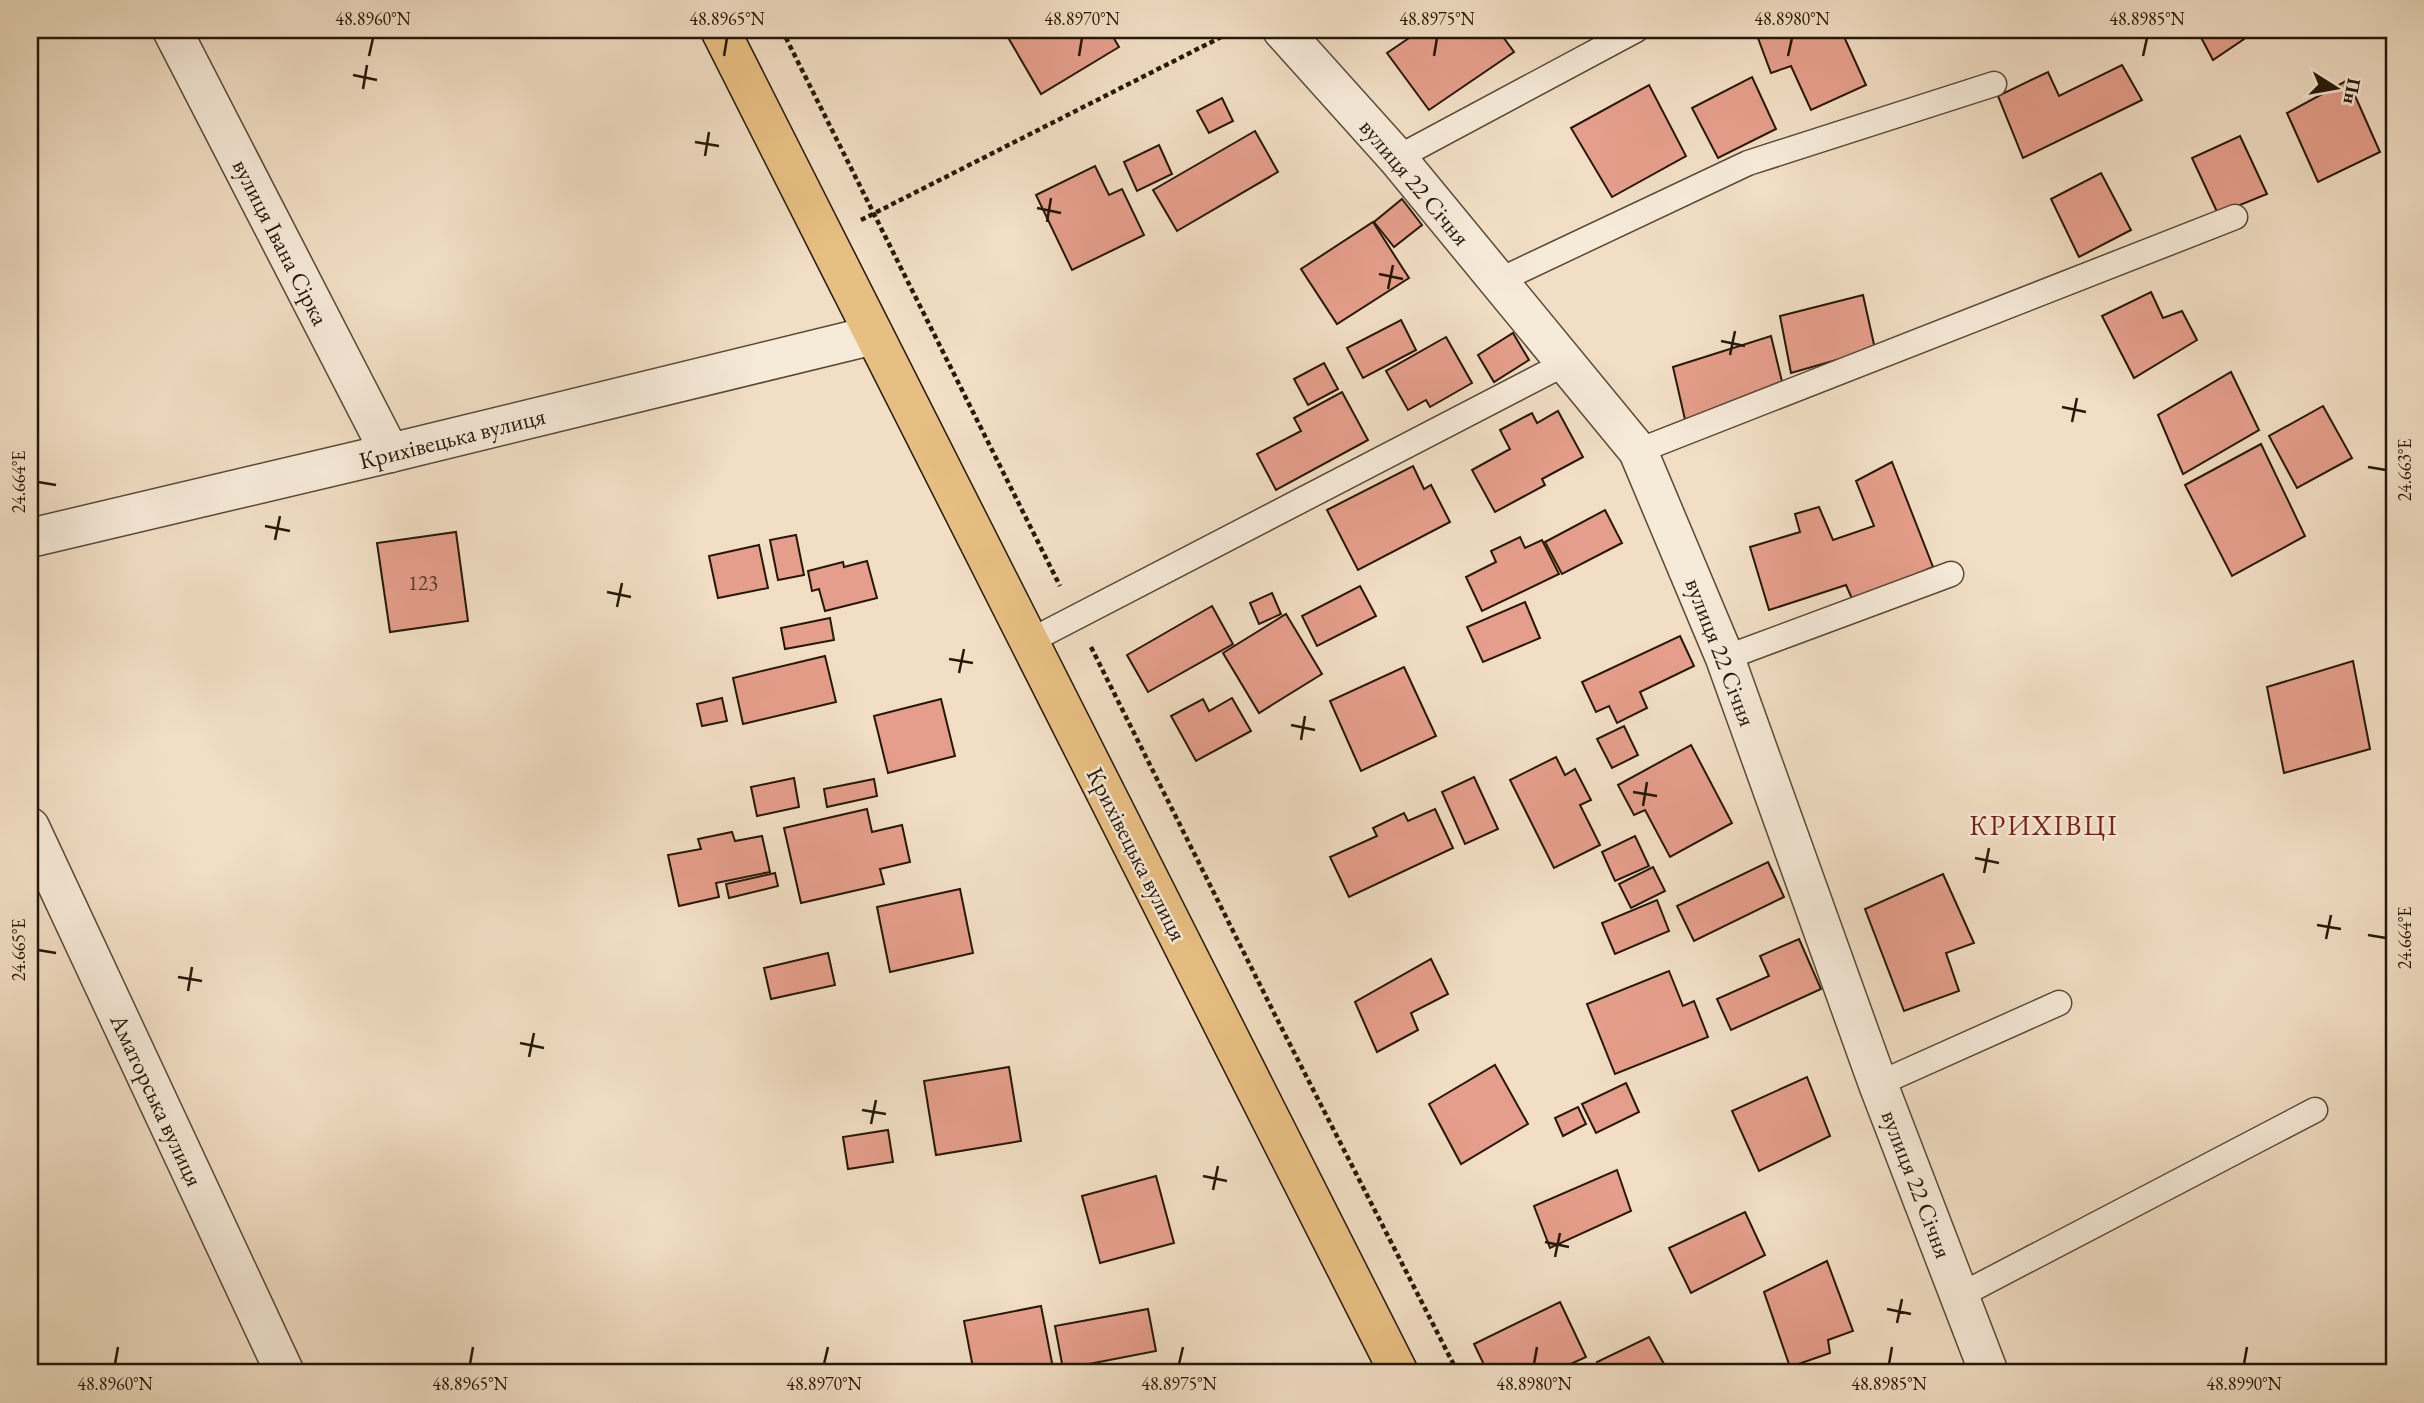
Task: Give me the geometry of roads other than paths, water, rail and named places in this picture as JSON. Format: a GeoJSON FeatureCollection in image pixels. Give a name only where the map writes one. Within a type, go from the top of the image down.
{"type":"FeatureCollection","features":[{"type":"Feature","properties":{"kind":"main road","name":"Крихівецька вулиця"},"geometry":{"type":"LineString","coordinates":[[720,30],[1399,1373]]}},
{"type":"Feature","properties":{"kind":"street","name":"вулиця Івана Сірка"},"geometry":{"type":"LineString","coordinates":[[172,30],[390,453]]}},
{"type":"Feature","properties":{"kind":"street","name":"вулиця 22 Січня"},"geometry":{"type":"LineString","coordinates":[[1282,30],[1397,158],[1639,451],[1725,658],[1878,1084],[1989,1373]]}},
{"type":"Feature","properties":{"kind":"street","name":"Крихівецька вулиця"},"geometry":{"type":"LineString","coordinates":[[30,538],[873,335]]}},
{"type":"Feature","properties":{"kind":"street","name":"Аматорська вулиця"},"geometry":{"type":"LineString","coordinates":[[30,827],[285,1373]]}},
{"type":"Feature","properties":{"kind":"lane"},"geometry":{"type":"LineString","coordinates":[[1397,158],[1636,30]]}},
{"type":"Feature","properties":{"kind":"lane"},"geometry":{"type":"LineString","coordinates":[[1498,281],[1748,163],[1994,84]]}},
{"type":"Feature","properties":{"kind":"lane"},"geometry":{"type":"LineString","coordinates":[[1639,451],[2235,217]]}},
{"type":"Feature","properties":{"kind":"lane"},"geometry":{"type":"LineString","coordinates":[[1030,641],[1566,363]]}},
{"type":"Feature","properties":{"kind":"lane"},"geometry":{"type":"LineString","coordinates":[[1725,658],[1951,574]]}},
{"type":"Feature","properties":{"kind":"lane"},"geometry":{"type":"LineString","coordinates":[[1878,1084],[2059,1003]]}},
{"type":"Feature","properties":{"kind":"lane"},"geometry":{"type":"LineString","coordinates":[[1959,1296],[2315,1111]]}},
{"type":"Feature","properties":{"kind":"district","name":"КРИХІВЦІ"},"geometry":{"type":"Point","coordinates":[2044,825]}}]}
